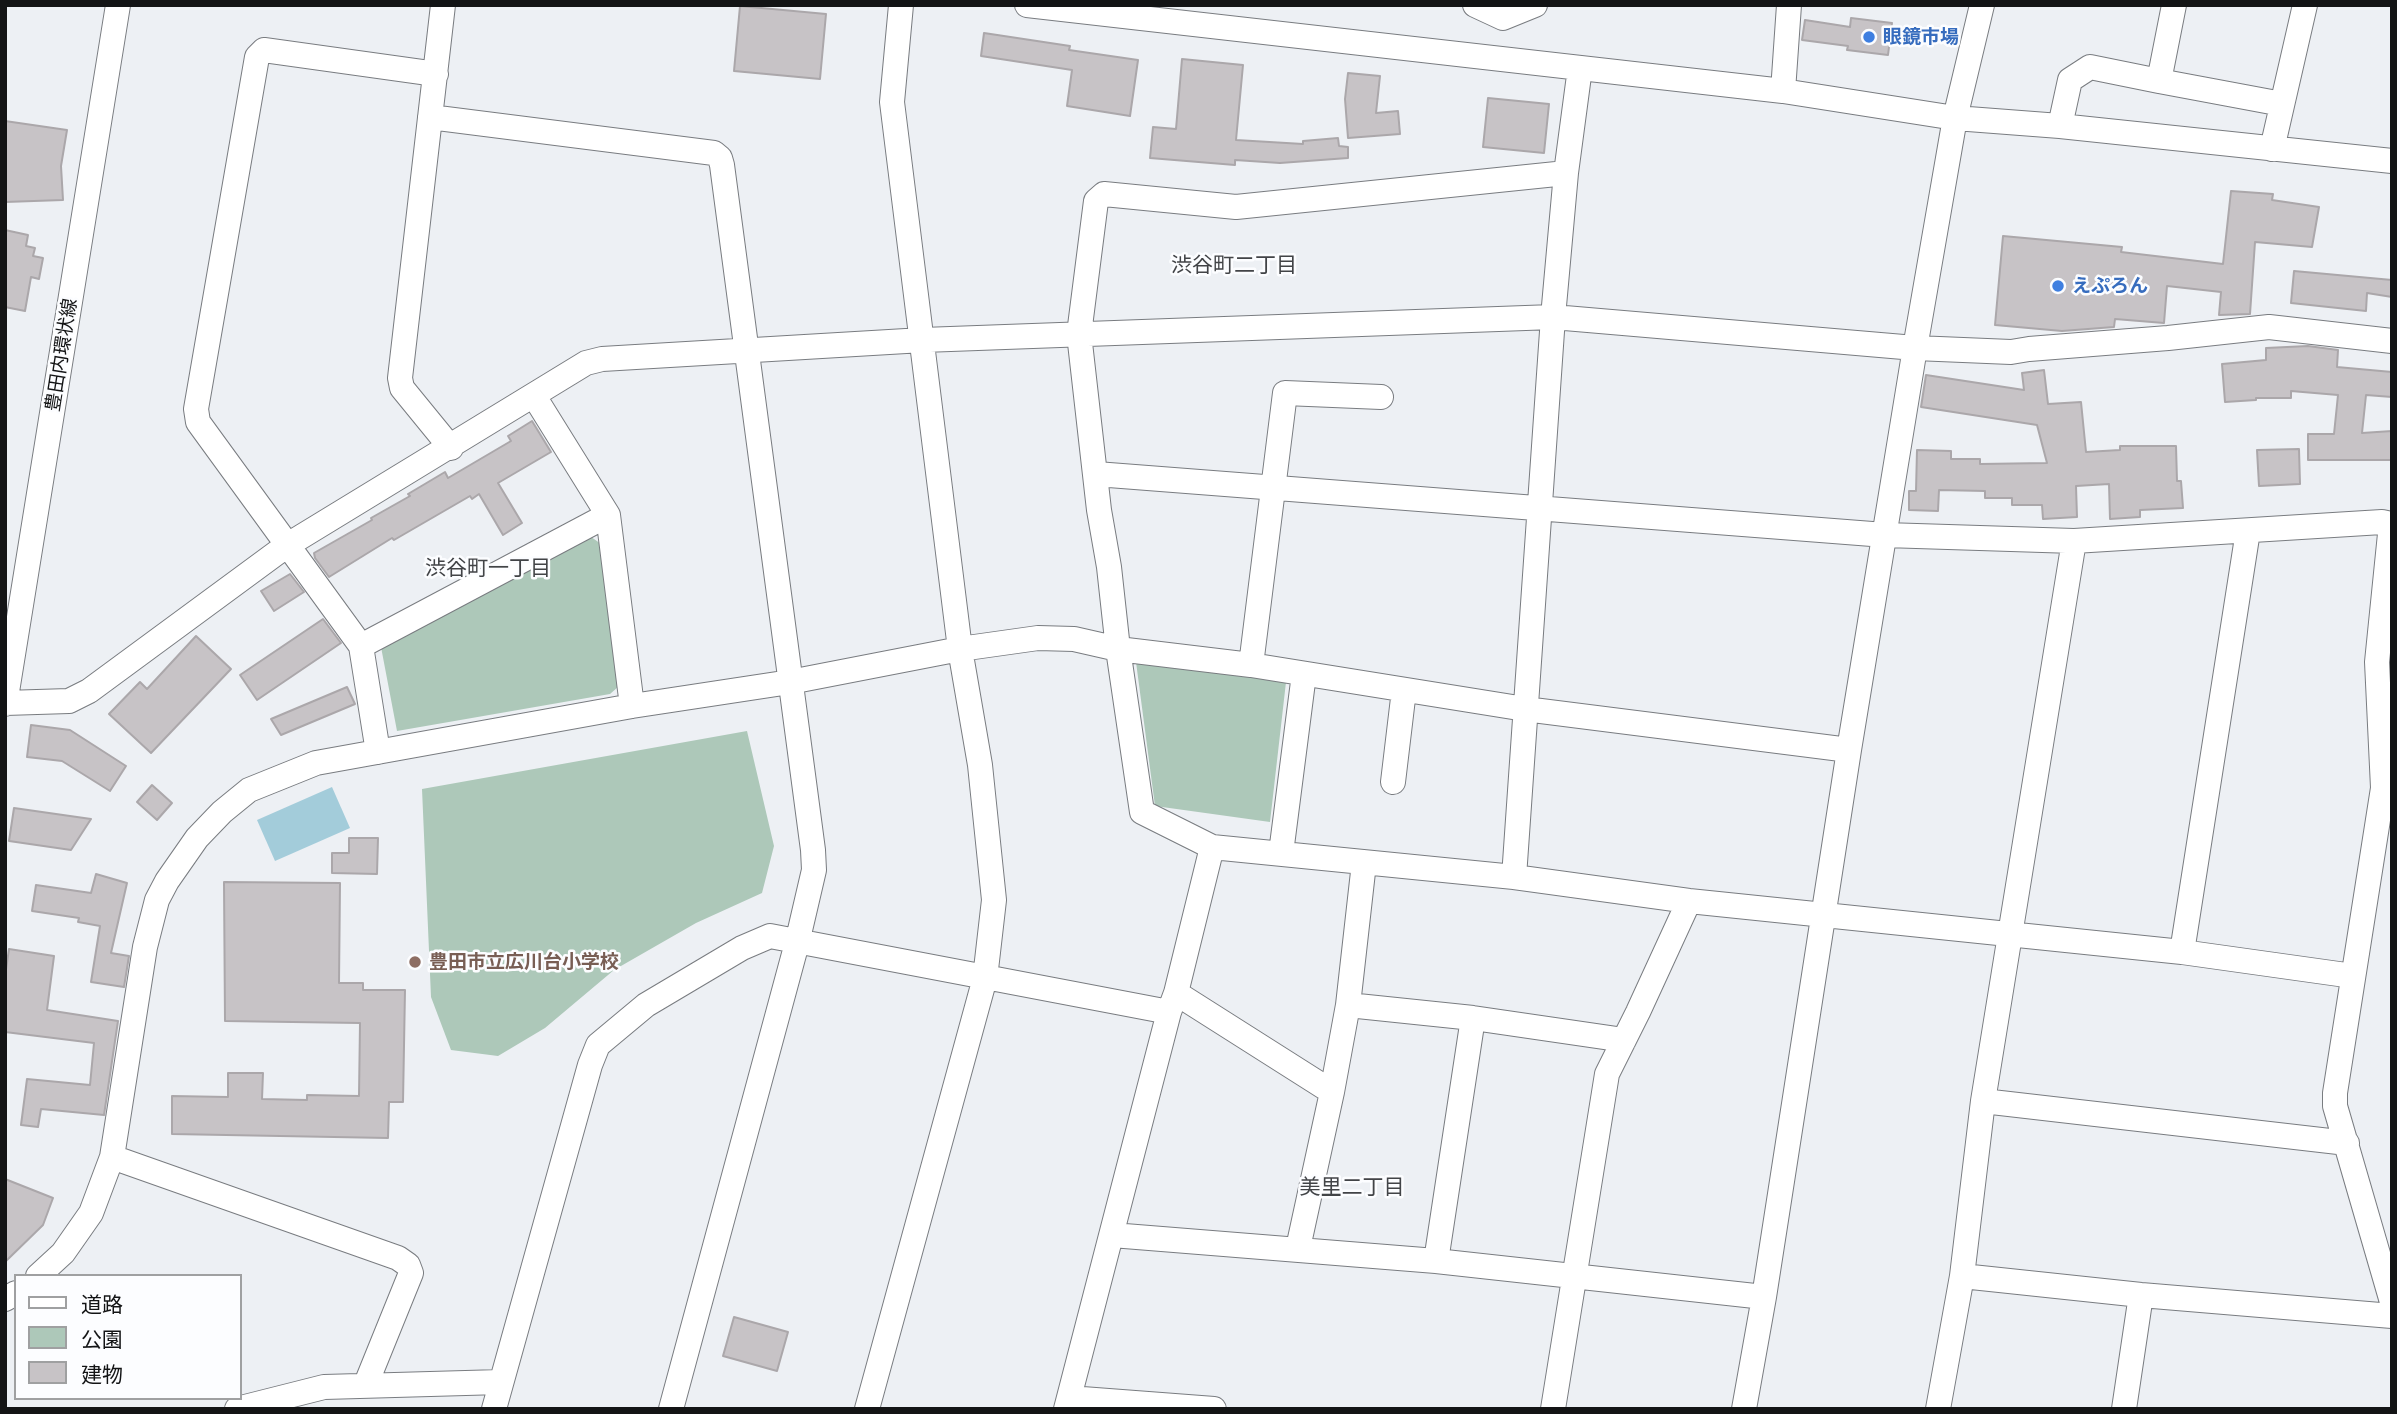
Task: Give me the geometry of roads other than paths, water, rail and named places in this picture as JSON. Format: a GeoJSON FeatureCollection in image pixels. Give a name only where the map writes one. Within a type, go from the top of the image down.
{"type":"FeatureCollection","features":[{"type":"Feature","properties":{"kind":"street","name":"豊田内環状線"},"geometry":{"type":"LineString","coordinates":[[5,703],[118,5]]}},
{"type":"Feature","properties":{"kind":"street"},"geometry":{"type":"LineString","coordinates":[[443,5],[400,378],[402,387],[451,448]]}},
{"type":"Feature","properties":{"kind":"street"},"geometry":{"type":"LineString","coordinates":[[867,1409],[985,978],[994,900],[980,765],[960,649],[892,102],[901,5]]}},
{"type":"Feature","properties":{"kind":"street"},"geometry":{"type":"LineString","coordinates":[[1027,5],[1783,91],[1955,118],[2392,161]]}},
{"type":"Feature","properties":{"kind":"street"},"geometry":{"type":"LineString","coordinates":[[1475,5],[1503,18],[1535,5]]}},
{"type":"Feature","properties":{"kind":"street"},"geometry":{"type":"LineString","coordinates":[[1783,91],[1789,5]]}},
{"type":"Feature","properties":{"kind":"street"},"geometry":{"type":"LineString","coordinates":[[1744,1409],[1915,348],[1955,118],[1982,5]]}},
{"type":"Feature","properties":{"kind":"street"},"geometry":{"type":"LineString","coordinates":[[2159,81],[2174,5]]}},
{"type":"Feature","properties":{"kind":"street"},"geometry":{"type":"LineString","coordinates":[[2272,149],[2305,5]]}},
{"type":"Feature","properties":{"kind":"street"},"geometry":{"type":"LineString","coordinates":[[378,752],[361,646],[198,422],[196,409],[257,57],[264,50],[436,74]]}},
{"type":"Feature","properties":{"kind":"street"},"geometry":{"type":"LineString","coordinates":[[2060,127],[2070,80],[2090,66],[2282,104]]}},
{"type":"Feature","properties":{"kind":"street"},"geometry":{"type":"LineString","coordinates":[[1514,877],[1553,317],[1566,173],[1580,68]]}},
{"type":"Feature","properties":{"kind":"street"},"geometry":{"type":"LineString","coordinates":[[430,117],[713,153],[720,158],[722,164],[814,850],[814,870],[797,943],[671,1409]]}},
{"type":"Feature","properties":{"kind":"street"},"geometry":{"type":"LineString","coordinates":[[1566,173],[1236,207],[1104,194],[1096,201],[1079,334],[1118,649],[1142,812],[1212,847],[1514,877],[1689,901],[2182,952],[2353,976]]}},
{"type":"Feature","properties":{"kind":"street"},"geometry":{"type":"LineString","coordinates":[[5,703],[69,701],[89,691],[286,546],[451,448],[586,363],[602,359],[923,340],[1553,317],[1915,348],[2011,352],[2269,327],[2392,341]]}},
{"type":"Feature","properties":{"kind":"street"},"geometry":{"type":"LineString","coordinates":[[1251,665],[1285,393],[1381,397]]}},
{"type":"Feature","properties":{"kind":"street"},"geometry":{"type":"LineString","coordinates":[[534,396],[608,515],[632,706]]}},
{"type":"Feature","properties":{"kind":"street"},"geometry":{"type":"LineString","coordinates":[[1096,474],[1885,535],[2074,541],[2382,522],[2392,524],[2377,662],[2383,788],[2335,1093],[2335,1106],[2392,1302]]}},
{"type":"Feature","properties":{"kind":"street"},"geometry":{"type":"LineString","coordinates":[[361,646],[608,515]]}},
{"type":"Feature","properties":{"kind":"street"},"geometry":{"type":"LineString","coordinates":[[2182,952],[2248,531]]}},
{"type":"Feature","properties":{"kind":"street"},"geometry":{"type":"LineString","coordinates":[[1938,1409],[1962,1276],[1983,1101],[2074,541]]}},
{"type":"Feature","properties":{"kind":"street"},"geometry":{"type":"LineString","coordinates":[[40,1274],[64,1253],[91,1213],[112,1157],[151,921],[158,900],[180,860],[222,812],[249,790],[316,763],[632,706],[790,682],[960,649],[1038,638],[1074,639],[1118,649],[1251,665],[1525,709],[1849,750]]}},
{"type":"Feature","properties":{"kind":"street"},"geometry":{"type":"LineString","coordinates":[[1282,853],[1304,674]]}},
{"type":"Feature","properties":{"kind":"street"},"geometry":{"type":"LineString","coordinates":[[1393,782],[1404,690]]}},
{"type":"Feature","properties":{"kind":"street"},"geometry":{"type":"LineString","coordinates":[[1212,847],[1067,1404],[1214,1409]]}},
{"type":"Feature","properties":{"kind":"street"},"geometry":{"type":"LineString","coordinates":[[1298,1248],[1348,1006],[1364,863]]}},
{"type":"Feature","properties":{"kind":"street"},"geometry":{"type":"LineString","coordinates":[[1553,1409],[1607,1074],[1689,901]]}},
{"type":"Feature","properties":{"kind":"street"},"geometry":{"type":"LineString","coordinates":[[494,1409],[590,1065],[598,1045],[646,1006],[742,948],[770,936],[985,978],[1172,1002],[1332,1092]]}},
{"type":"Feature","properties":{"kind":"street"},"geometry":{"type":"LineString","coordinates":[[1348,1006],[1473,1018],[1624,1040]]}},
{"type":"Feature","properties":{"kind":"street"},"geometry":{"type":"LineString","coordinates":[[1436,1261],[1473,1018]]}},
{"type":"Feature","properties":{"kind":"street"},"geometry":{"type":"LineString","coordinates":[[1983,1101],[2347,1143]]}},
{"type":"Feature","properties":{"kind":"street"},"geometry":{"type":"LineString","coordinates":[[112,1157],[398,1258],[408,1265],[411,1273],[366,1384]]}},
{"type":"Feature","properties":{"kind":"street"},"geometry":{"type":"LineString","coordinates":[[1112,1235],[1436,1261],[1764,1297]]}},
{"type":"Feature","properties":{"kind":"street"},"geometry":{"type":"LineString","coordinates":[[1962,1276],[2141,1295],[2392,1316]]}},
{"type":"Feature","properties":{"kind":"street"},"geometry":{"type":"LineString","coordinates":[[2124,1409],[2141,1295]]}},
{"type":"Feature","properties":{"kind":"street"},"geometry":{"type":"LineString","coordinates":[[237,1409],[324,1387],[501,1382]]}},
{"type":"Feature","properties":{"kind":"water"},"geometry":{"type":"Polygon","coordinates":[[[332,787],[350,828],[275,861],[257,820],[332,787]]]}},
{"type":"Feature","properties":{"kind":"place","name":"眼鏡市場"},"geometry":{"type":"Point","coordinates":[1869,37]}},
{"type":"Feature","properties":{"kind":"place","name":"えぷろん"},"geometry":{"type":"Point","coordinates":[2058,286]}},
{"type":"Feature","properties":{"kind":"place","name":"豊田市立広川台小学校"},"geometry":{"type":"Point","coordinates":[415,962]}},
{"type":"Feature","properties":{"kind":"district","name":"渋谷町二丁目"},"geometry":{"type":"Point","coordinates":[1234,266]}},
{"type":"Feature","properties":{"kind":"district","name":"渋谷町一丁目"},"geometry":{"type":"Point","coordinates":[488,569]}},
{"type":"Feature","properties":{"kind":"district","name":"美里二丁目"},"geometry":{"type":"Point","coordinates":[1352,1188]}}]}
